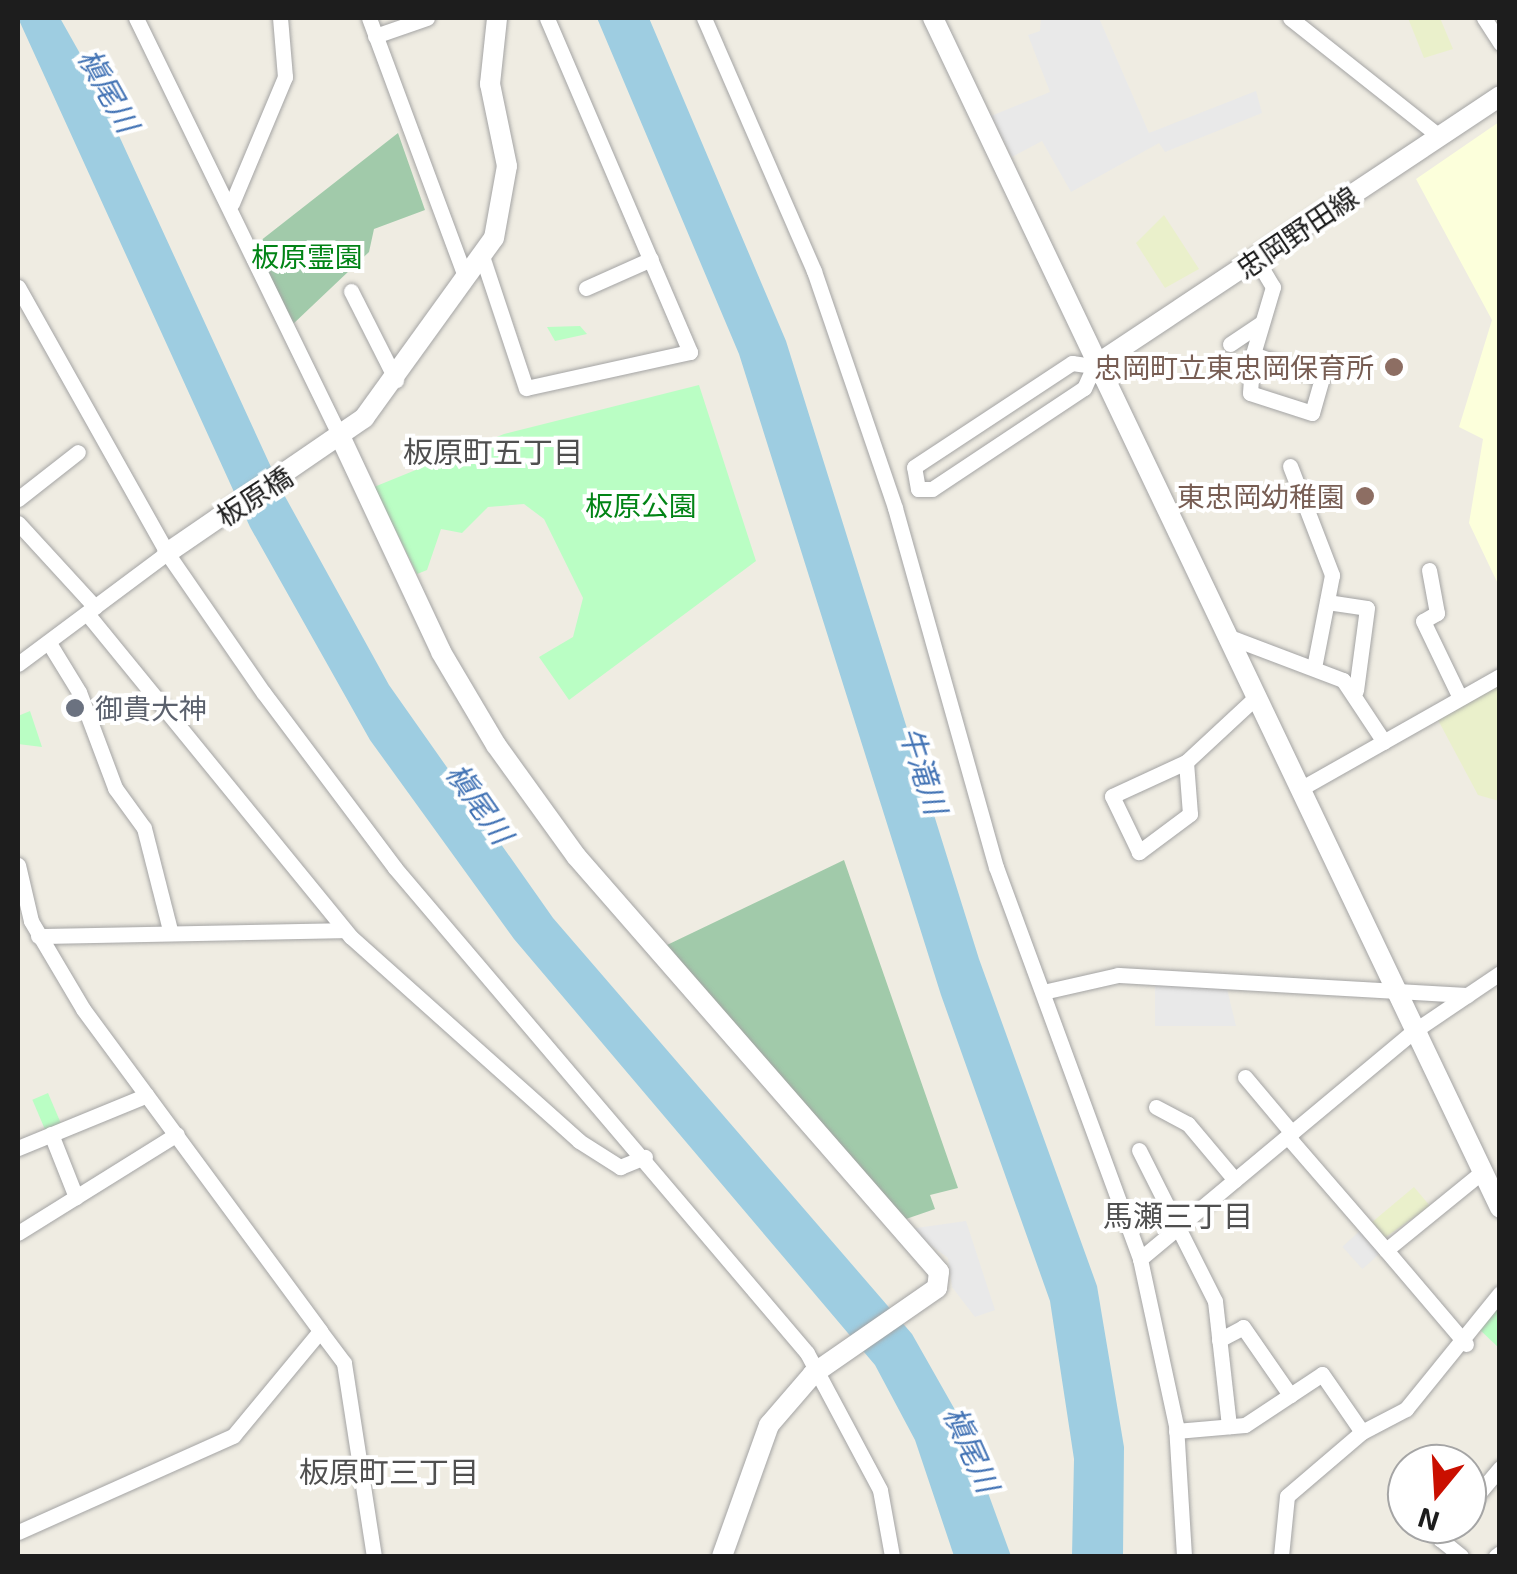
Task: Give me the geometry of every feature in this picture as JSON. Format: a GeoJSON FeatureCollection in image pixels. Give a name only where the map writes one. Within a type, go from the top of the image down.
{"type":"FeatureCollection","features":[{"type":"Feature","properties":{"kind":"street"},"geometry":{"type":"LineString","coordinates":[[136,18],[232,203],[441,652],[496,744],[576,856],[935,1267],[937,1288],[818,1370],[754,1452],[722,1556]]}},
{"type":"Feature","properties":{"kind":"street"},"geometry":{"type":"LineString","coordinates":[[232,203],[285,77],[280,18]]}},
{"type":"Feature","properties":{"kind":"street"},"geometry":{"type":"LineString","coordinates":[[368,18],[466,279]]}},
{"type":"Feature","properties":{"kind":"street"},"geometry":{"type":"LineString","coordinates":[[375,36],[427,18]]}},
{"type":"Feature","properties":{"kind":"street","name":"板原橋"},"geometry":{"type":"LineString","coordinates":[[167,553],[340,436],[396,380],[482,256],[505,206],[490,84],[497,18]]}},
{"type":"Feature","properties":{"kind":"street"},"geometry":{"type":"LineString","coordinates":[[482,256],[526,388],[690,352],[546,18]]}},
{"type":"Feature","properties":{"kind":"street"},"geometry":{"type":"LineString","coordinates":[[704,18],[814,271],[895,508],[996,867],[1140,1259],[1176,1431],[1184,1556]]}},
{"type":"Feature","properties":{"kind":"street"},"geometry":{"type":"LineString","coordinates":[[933,18],[1094,366],[1500,1208]]}},
{"type":"Feature","properties":{"kind":"street"},"geometry":{"type":"LineString","coordinates":[[1290,18],[1440,137]]}},
{"type":"Feature","properties":{"kind":"street"},"geometry":{"type":"LineString","coordinates":[[1484,18],[1500,43]]}},
{"type":"Feature","properties":{"kind":"street","name":"忠岡野田線"},"geometry":{"type":"LineString","coordinates":[[1094,366],[1498,100]]}},
{"type":"Feature","properties":{"kind":"street"},"geometry":{"type":"LineString","coordinates":[[586,288],[651,259]]}},
{"type":"Feature","properties":{"kind":"street"},"geometry":{"type":"LineString","coordinates":[[1253,354],[1322,378],[1312,413],[1250,394],[1253,354],[1273,287],[1256,259]]}},
{"type":"Feature","properties":{"kind":"street"},"geometry":{"type":"LineString","coordinates":[[20,297],[167,553],[396,868],[645,1157],[807,1353],[880,1490],[892,1556]]}},
{"type":"Feature","properties":{"kind":"street"},"geometry":{"type":"LineString","coordinates":[[360,298],[396,380]]}},
{"type":"Feature","properties":{"kind":"street"},"geometry":{"type":"LineString","coordinates":[[1230,344],[1261,323]]}},
{"type":"Feature","properties":{"kind":"street"},"geometry":{"type":"LineString","coordinates":[[1072,363],[1094,366],[1084,388],[932,490],[918,489],[910,476],[922,462],[1072,363]]}},
{"type":"Feature","properties":{"kind":"street"},"geometry":{"type":"LineString","coordinates":[[18,500],[78,452]]}},
{"type":"Feature","properties":{"kind":"street"},"geometry":{"type":"LineString","coordinates":[[1290,466],[1298,508],[1332,574],[1314,668]]}},
{"type":"Feature","properties":{"kind":"street"},"geometry":{"type":"LineString","coordinates":[[18,524],[92,611],[344,930],[579,1140],[620,1166],[645,1157]]}},
{"type":"Feature","properties":{"kind":"street"},"geometry":{"type":"LineString","coordinates":[[18,664],[167,553]]}},
{"type":"Feature","properties":{"kind":"street"},"geometry":{"type":"LineString","coordinates":[[1429,570],[1437,613],[1424,622],[1460,698]]}},
{"type":"Feature","properties":{"kind":"street"},"geometry":{"type":"LineString","coordinates":[[1328,602],[1367,608],[1356,690]]}},
{"type":"Feature","properties":{"kind":"street"},"geometry":{"type":"LineString","coordinates":[[1227,636],[1314,668],[1356,690],[1384,742]]}},
{"type":"Feature","properties":{"kind":"street"},"geometry":{"type":"LineString","coordinates":[[49,643],[79,692],[115,788],[144,828],[170,930]]}},
{"type":"Feature","properties":{"kind":"street"},"geometry":{"type":"LineString","coordinates":[[1300,790],[1500,676]]}},
{"type":"Feature","properties":{"kind":"street"},"geometry":{"type":"LineString","coordinates":[[1186,762],[1190,814],[1139,852],[1112,796],[1186,762],[1256,696]]}},
{"type":"Feature","properties":{"kind":"street"},"geometry":{"type":"LineString","coordinates":[[18,864],[38,936],[147,1095],[344,1364],[374,1556]]}},
{"type":"Feature","properties":{"kind":"street"},"geometry":{"type":"LineString","coordinates":[[38,936],[170,930],[344,930]]}},
{"type":"Feature","properties":{"kind":"street"},"geometry":{"type":"LineString","coordinates":[[1140,1259],[1414,1032],[1500,973]]}},
{"type":"Feature","properties":{"kind":"street"},"geometry":{"type":"LineString","coordinates":[[1043,992],[1118,975],[1398,998],[1468,995]]}},
{"type":"Feature","properties":{"kind":"street"},"geometry":{"type":"LineString","coordinates":[[1244,1077],[1466,1344]]}},
{"type":"Feature","properties":{"kind":"street"},"geometry":{"type":"LineString","coordinates":[[18,1148],[147,1095]]}},
{"type":"Feature","properties":{"kind":"street"},"geometry":{"type":"LineString","coordinates":[[1156,1107],[1188,1124],[1235,1180]]}},
{"type":"Feature","properties":{"kind":"street"},"geometry":{"type":"LineString","coordinates":[[51,1134],[76,1196]]}},
{"type":"Feature","properties":{"kind":"street"},"geometry":{"type":"LineString","coordinates":[[18,1233],[177,1134]]}},
{"type":"Feature","properties":{"kind":"street"},"geometry":{"type":"LineString","coordinates":[[1138,1150],[1153,1166],[1172,1232],[1215,1301],[1229,1426]]}},
{"type":"Feature","properties":{"kind":"street"},"geometry":{"type":"LineString","coordinates":[[1386,1250],[1482,1172]]}},
{"type":"Feature","properties":{"kind":"street"},"geometry":{"type":"LineString","coordinates":[[1281,1556],[1287,1496],[1362,1432],[1406,1408],[1466,1344],[1500,1292]]}},
{"type":"Feature","properties":{"kind":"street"},"geometry":{"type":"LineString","coordinates":[[1219,1340],[1243,1327],[1290,1395]]}},
{"type":"Feature","properties":{"kind":"street"},"geometry":{"type":"LineString","coordinates":[[18,1532],[233,1436],[320,1331]]}},
{"type":"Feature","properties":{"kind":"street"},"geometry":{"type":"LineString","coordinates":[[1176,1431],[1229,1426],[1322,1374],[1362,1432]]}},
{"type":"Feature","properties":{"kind":"shaded area"},"geometry":{"type":"Polygon","coordinates":[[[1041,18],[1099,18],[1149,133],[1256,91],[1262,113],[1165,152],[1159,143],[1071,192],[1042,141],[1012,157],[991,116],[1050,92],[1028,35],[1040,31],[1041,18]]]}},
{"type":"Feature","properties":{"kind":"shaded area"},"geometry":{"type":"Polygon","coordinates":[[[1408,18],[1440,18],[1453,49],[1424,58],[1408,18]]]}},
{"type":"Feature","properties":{"kind":"shaded area"},"geometry":{"type":"Polygon","coordinates":[[[1499,122],[1499,586],[1469,523],[1483,439],[1459,427],[1492,320],[1416,179],[1499,122]]]}},
{"type":"Feature","properties":{"kind":"shaded area"},"geometry":{"type":"Polygon","coordinates":[[[1164,215],[1199,269],[1165,288],[1136,243],[1164,215]]]}},
{"type":"Feature","properties":{"kind":"shaded area"},"geometry":{"type":"Polygon","coordinates":[[[1499,683],[1499,801],[1478,795],[1437,718],[1499,683]]]}},
{"type":"Feature","properties":{"kind":"shaded area"},"geometry":{"type":"Polygon","coordinates":[[[1155,981],[1226,985],[1236,1026],[1155,1026],[1155,981]]]}},
{"type":"Feature","properties":{"kind":"shaded area"},"geometry":{"type":"Polygon","coordinates":[[[1414,1187],[1430,1206],[1383,1239],[1371,1223],[1414,1187]]]}},
{"type":"Feature","properties":{"kind":"shaded area"},"geometry":{"type":"Polygon","coordinates":[[[966,1221],[995,1310],[975,1317],[952,1287],[948,1258],[909,1229],[966,1221]]]}},
{"type":"Feature","properties":{"kind":"shaded area"},"geometry":{"type":"Polygon","coordinates":[[[1361,1230],[1381,1252],[1362,1269],[1342,1247],[1361,1230]]]}},
{"type":"Feature","properties":{"kind":"green space","name":"板原霊園"},"geometry":{"type":"Polygon","coordinates":[[[398,133],[425,210],[374,229],[369,252],[292,325],[255,245],[398,133]]]}},
{"type":"Feature","properties":{"kind":"green space"},"geometry":{"type":"Polygon","coordinates":[[[580,326],[587,334],[555,341],[547,327],[580,326]]]}},
{"type":"Feature","properties":{"kind":"green space","name":"板原公園"},"geometry":{"type":"Polygon","coordinates":[[[699,385],[756,561],[569,700],[539,657],[573,637],[583,598],[544,519],[524,504],[488,507],[462,533],[441,529],[427,570],[417,574],[374,487],[504,434],[699,385]]]}},
{"type":"Feature","properties":{"kind":"green space"},"geometry":{"type":"Polygon","coordinates":[[[30,711],[42,747],[18,744],[18,716],[30,711]]]}},
{"type":"Feature","properties":{"kind":"green space"},"geometry":{"type":"Polygon","coordinates":[[[844,860],[958,1188],[930,1195],[935,1209],[906,1219],[667,945],[844,860]]]}},
{"type":"Feature","properties":{"kind":"green space"},"geometry":{"type":"Polygon","coordinates":[[[48,1093],[61,1124],[46,1131],[32,1100],[48,1093]]]}},
{"type":"Feature","properties":{"kind":"green space"},"geometry":{"type":"Polygon","coordinates":[[[1499,1303],[1499,1348],[1479,1329],[1499,1303]]]}},
{"type":"Feature","properties":{"kind":"water","name":"槇尾川"},"geometry":{"type":"Polygon","coordinates":[[[18,18],[60,18],[87,66],[282,491],[389,685],[553,918],[912,1334],[963,1424],[1011,1556],[954,1556],[915,1440],[875,1365],[514,939],[370,740],[250,527],[18,18]]]}},
{"type":"Feature","properties":{"kind":"water"},"geometry":{"type":"Polygon","coordinates":[[[597,18],[649,18],[786,341],[979,959],[1097,1286],[1124,1447],[1123,1556],[1072,1556],[1074,1459],[1050,1301],[941,995],[739,354],[597,18]]]}},
{"type":"Feature","properties":{"kind":"place","name":"忠岡町立東忠岡保育所"},"geometry":{"type":"Point","coordinates":[1394,367]}},
{"type":"Feature","properties":{"kind":"place","name":"東忠岡幼稚園"},"geometry":{"type":"Point","coordinates":[1365,496]}},
{"type":"Feature","properties":{"kind":"place","name":"御貴大神"},"geometry":{"type":"Point","coordinates":[75,708]}},
{"type":"Feature","properties":{"kind":"district","name":"板原町五丁目"},"geometry":{"type":"Point","coordinates":[493,451]}},
{"type":"Feature","properties":{"kind":"district","name":"馬瀬三丁目"},"geometry":{"type":"Point","coordinates":[1178,1215]}},
{"type":"Feature","properties":{"kind":"district","name":"板原町三丁目"},"geometry":{"type":"Point","coordinates":[389,1471]}},
{"type":"Feature","properties":{"kind":"water label","name":"牛滝川"},"geometry":{"type":"Point","coordinates":[924,770]}}]}
